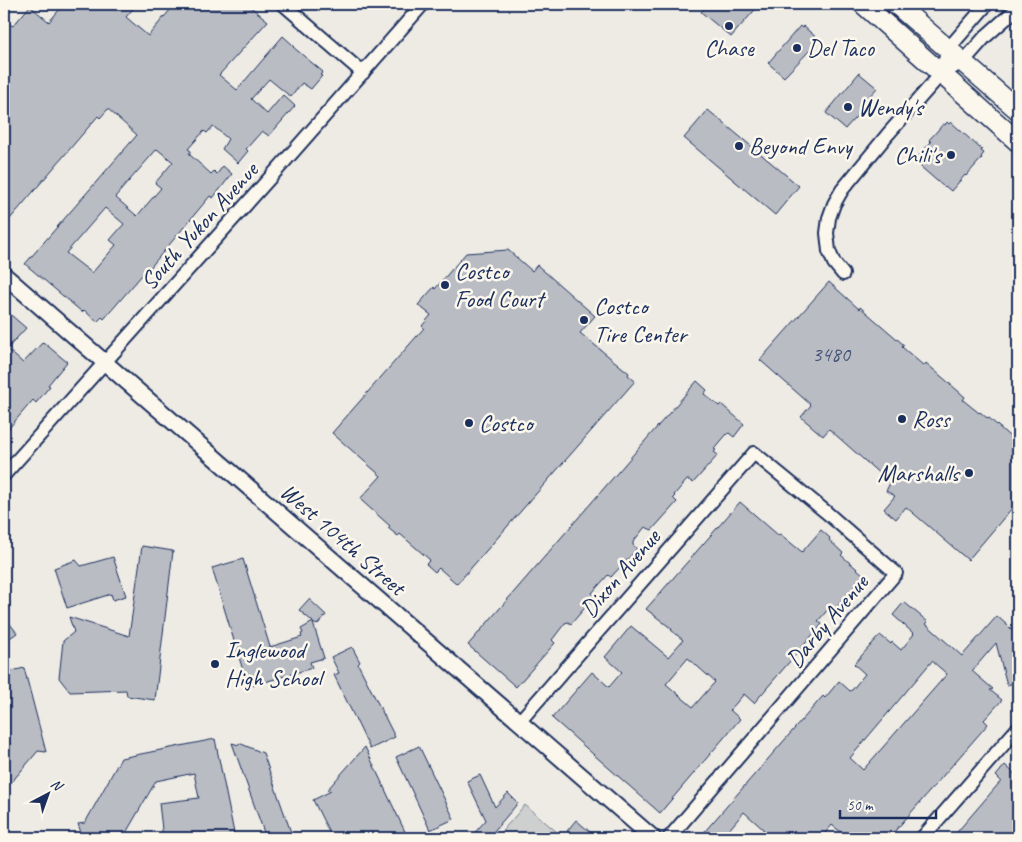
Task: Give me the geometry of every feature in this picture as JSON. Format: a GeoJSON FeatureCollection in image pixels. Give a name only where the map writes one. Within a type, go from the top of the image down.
{"type":"FeatureCollection","features":[{"type":"Feature","properties":{"kind":"main road"},"geometry":{"type":"LineString","coordinates":[[862,4],[1018,142]]}},
{"type":"Feature","properties":{"kind":"main road"},"geometry":{"type":"LineString","coordinates":[[896,4],[1018,110]]}},
{"type":"Feature","properties":{"kind":"street"},"geometry":{"type":"LineString","coordinates":[[283,4],[363,73]]}},
{"type":"Feature","properties":{"kind":"street","name":"South Yukon Avenue"},"geometry":{"type":"LineString","coordinates":[[4,475],[363,73],[422,4]]}},
{"type":"Feature","properties":{"kind":"street"},"geometry":{"type":"LineString","coordinates":[[941,74],[948,49],[987,4]]}},
{"type":"Feature","properties":{"kind":"street"},"geometry":{"type":"LineString","coordinates":[[843,274],[834,264],[829,251],[827,233],[829,218],[842,190],[941,74],[963,62],[985,38],[1012,13],[1018,10]]}},
{"type":"Feature","properties":{"kind":"street","name":"West 104th Street"},"geometry":{"type":"LineString","coordinates":[[4,275],[652,838]]}},
{"type":"Feature","properties":{"kind":"street","name":"Dixon Avenue"},"geometry":{"type":"LineString","coordinates":[[519,722],[754,453]]}},
{"type":"Feature","properties":{"kind":"street","name":"Darby Avenue"},"geometry":{"type":"LineString","coordinates":[[670,838],[896,573],[754,453]]}},
{"type":"Feature","properties":{"kind":"street"},"geometry":{"type":"LineString","coordinates":[[922,838],[1018,728]]}},
{"type":"Feature","properties":{"kind":"shaded area"},"geometry":{"type":"Polygon","coordinates":[[[525,805],[564,838],[496,838],[525,805]]]}},
{"type":"Feature","properties":{"kind":"building"},"geometry":{"type":"Polygon","coordinates":[[[64,4],[137,4],[126,17],[148,36],[170,10],[163,4],[247,4],[268,21],[219,75],[237,90],[283,36],[323,72],[311,89],[302,83],[291,97],[269,79],[251,99],[267,114],[283,95],[295,106],[269,136],[262,131],[246,149],[248,151],[238,163],[222,149],[228,139],[213,126],[207,133],[204,131],[188,149],[191,151],[189,154],[211,174],[214,171],[217,174],[223,166],[232,174],[213,198],[210,196],[150,268],[104,319],[102,317],[97,322],[84,310],[82,312],[25,264],[137,135],[108,109],[100,118],[98,116],[4,226],[4,21],[13,26],[30,6],[49,22],[64,4]],[[157,149],[115,197],[137,216],[161,188],[155,183],[173,162],[157,149]],[[105,208],[66,253],[92,273],[116,245],[110,240],[124,224],[105,208]]]}},
{"type":"Feature","properties":{"kind":"building","name":"Chase"},"geometry":{"type":"Polygon","coordinates":[[[708,4],[760,4],[731,37],[701,12],[708,4]]]}},
{"type":"Feature","properties":{"kind":"building","name":"Del Taco"},"geometry":{"type":"Polygon","coordinates":[[[800,26],[802,28],[803,26],[817,38],[816,44],[784,77],[768,63],[800,26]]]}},
{"type":"Feature","properties":{"kind":"building","name":"Wendy's"},"geometry":{"type":"Polygon","coordinates":[[[859,73],[877,88],[868,98],[871,100],[845,129],[826,113],[859,73]]]}},
{"type":"Feature","properties":{"kind":"building"},"geometry":{"type":"Polygon","coordinates":[[[708,110],[799,186],[775,215],[684,138],[708,110]]]}},
{"type":"Feature","properties":{"kind":"building","name":"Chili's"},"geometry":{"type":"Polygon","coordinates":[[[947,122],[949,124],[951,122],[984,153],[982,158],[951,191],[914,161],[931,142],[929,140],[947,122]]]}},
{"type":"Feature","properties":{"kind":"building","name":"Costco"},"geometry":{"type":"Polygon","coordinates":[[[508,250],[532,271],[537,265],[595,316],[580,333],[629,373],[628,375],[635,381],[457,584],[439,568],[435,572],[426,564],[430,560],[400,534],[398,536],[388,528],[390,526],[360,499],[381,476],[332,433],[424,328],[422,326],[431,315],[418,305],[434,287],[435,289],[466,253],[508,250]]]}},
{"type":"Feature","properties":{"kind":"building"},"geometry":{"type":"Polygon","coordinates":[[[829,282],[904,345],[902,347],[924,366],[926,363],[965,397],[963,400],[979,413],[988,417],[1018,444],[1018,501],[968,560],[906,507],[896,519],[884,509],[895,496],[886,491],[890,483],[829,429],[823,436],[801,417],[811,405],[760,360],[829,282]]]}},
{"type":"Feature","properties":{"kind":"building"},"geometry":{"type":"Polygon","coordinates":[[[4,309],[26,328],[7,349],[23,363],[43,342],[67,362],[36,403],[33,400],[4,434],[4,309]]]}},
{"type":"Feature","properties":{"kind":"building"},"geometry":{"type":"Polygon","coordinates":[[[697,381],[707,390],[704,394],[719,406],[721,404],[744,424],[734,437],[729,433],[727,434],[714,449],[716,450],[714,452],[718,455],[693,483],[687,480],[674,495],[673,498],[677,502],[652,530],[645,527],[633,542],[637,549],[611,577],[608,575],[592,593],[595,596],[571,624],[565,623],[552,640],[555,643],[516,687],[468,645],[697,381]]]}},
{"type":"Feature","properties":{"kind":"building"},"geometry":{"type":"Polygon","coordinates":[[[740,502],[778,535],[780,534],[802,552],[821,530],[843,553],[841,555],[864,575],[835,609],[831,606],[818,621],[822,624],[754,703],[744,694],[730,710],[740,719],[660,813],[552,718],[592,672],[609,687],[622,672],[605,657],[631,626],[668,657],[683,640],[646,609],[740,502]],[[688,658],[666,684],[693,707],[715,682],[688,658]]]}},
{"type":"Feature","properties":{"kind":"building"},"geometry":{"type":"Polygon","coordinates":[[[142,546],[173,551],[155,700],[127,696],[126,690],[70,692],[59,678],[63,641],[74,632],[69,617],[129,636],[142,546]]]}},
{"type":"Feature","properties":{"kind":"building"},"geometry":{"type":"Polygon","coordinates":[[[113,557],[126,596],[113,600],[111,594],[67,608],[54,568],[76,560],[81,566],[113,557]]]}},
{"type":"Feature","properties":{"kind":"building"},"geometry":{"type":"Polygon","coordinates":[[[243,559],[270,647],[302,637],[301,629],[313,622],[299,610],[309,599],[326,615],[317,625],[313,623],[324,658],[310,662],[312,668],[248,687],[212,568],[243,559]]]}},
{"type":"Feature","properties":{"kind":"building"},"geometry":{"type":"Polygon","coordinates":[[[904,602],[928,622],[926,624],[962,656],[997,616],[1018,635],[1018,682],[1007,685],[996,643],[972,671],[993,689],[990,690],[1002,700],[984,720],[988,724],[889,838],[848,838],[832,825],[821,838],[761,838],[765,834],[762,831],[764,830],[744,812],[722,838],[699,838],[823,696],[825,698],[839,681],[850,691],[852,690],[865,674],[854,664],[880,635],[901,650],[914,634],[893,615],[904,602]],[[932,661],[850,758],[863,770],[947,674],[932,661]]]}},
{"type":"Feature","properties":{"kind":"building"},"geometry":{"type":"Polygon","coordinates":[[[4,616],[17,633],[4,642],[4,616]]]}},
{"type":"Feature","properties":{"kind":"building"},"geometry":{"type":"Polygon","coordinates":[[[352,647],[360,662],[358,664],[395,737],[370,749],[334,675],[339,673],[331,657],[352,647]]]}},
{"type":"Feature","properties":{"kind":"building"},"geometry":{"type":"Polygon","coordinates":[[[24,668],[46,752],[38,751],[4,791],[4,751],[10,744],[4,717],[4,673],[24,668]]]}},
{"type":"Feature","properties":{"kind":"building"},"geometry":{"type":"Polygon","coordinates":[[[215,739],[235,838],[163,838],[159,803],[199,798],[194,773],[156,781],[123,838],[83,838],[78,824],[85,823],[121,758],[215,739]]]}},
{"type":"Feature","properties":{"kind":"building"},"geometry":{"type":"Polygon","coordinates":[[[232,743],[239,745],[239,743],[263,753],[293,838],[266,838],[232,743]]]}},
{"type":"Feature","properties":{"kind":"building"},"geometry":{"type":"Polygon","coordinates":[[[419,746],[454,819],[430,830],[396,757],[419,746]]]}},
{"type":"Feature","properties":{"kind":"building"},"geometry":{"type":"Polygon","coordinates":[[[365,747],[408,838],[332,838],[313,800],[331,791],[327,790],[365,747]]]}},
{"type":"Feature","properties":{"kind":"building"},"geometry":{"type":"Polygon","coordinates":[[[1005,765],[1018,777],[1018,838],[952,838],[1001,781],[996,776],[1005,765]]]}},
{"type":"Feature","properties":{"kind":"building"},"geometry":{"type":"Polygon","coordinates":[[[480,775],[495,807],[508,793],[518,803],[488,838],[470,838],[486,820],[467,781],[480,775]]]}},
{"type":"Feature","properties":{"kind":"building"},"geometry":{"type":"Polygon","coordinates":[[[576,820],[597,838],[575,838],[567,831],[576,820]]]}},
{"type":"Feature","properties":{"kind":"place","name":"Chase"},"geometry":{"type":"Point","coordinates":[729,26]}},
{"type":"Feature","properties":{"kind":"place","name":"Del Taco"},"geometry":{"type":"Point","coordinates":[797,48]}},
{"type":"Feature","properties":{"kind":"place","name":"Wendy's"},"geometry":{"type":"Point","coordinates":[848,107]}},
{"type":"Feature","properties":{"kind":"place","name":"Beyond Envy"},"geometry":{"type":"Point","coordinates":[739,146]}},
{"type":"Feature","properties":{"kind":"place","name":"Chili's"},"geometry":{"type":"Point","coordinates":[951,155]}},
{"type":"Feature","properties":{"kind":"place","name":"Costco Food Court"},"geometry":{"type":"Point","coordinates":[445,285]}},
{"type":"Feature","properties":{"kind":"place","name":"Costco Tire Center"},"geometry":{"type":"Point","coordinates":[584,320]}},
{"type":"Feature","properties":{"kind":"place","name":"Ross"},"geometry":{"type":"Point","coordinates":[902,419]}},
{"type":"Feature","properties":{"kind":"place","name":"Costco"},"geometry":{"type":"Point","coordinates":[469,423]}},
{"type":"Feature","properties":{"kind":"place","name":"Marshalls"},"geometry":{"type":"Point","coordinates":[969,473]}},
{"type":"Feature","properties":{"kind":"place","name":"Inglewood High School"},"geometry":{"type":"Point","coordinates":[215,664]}}]}
